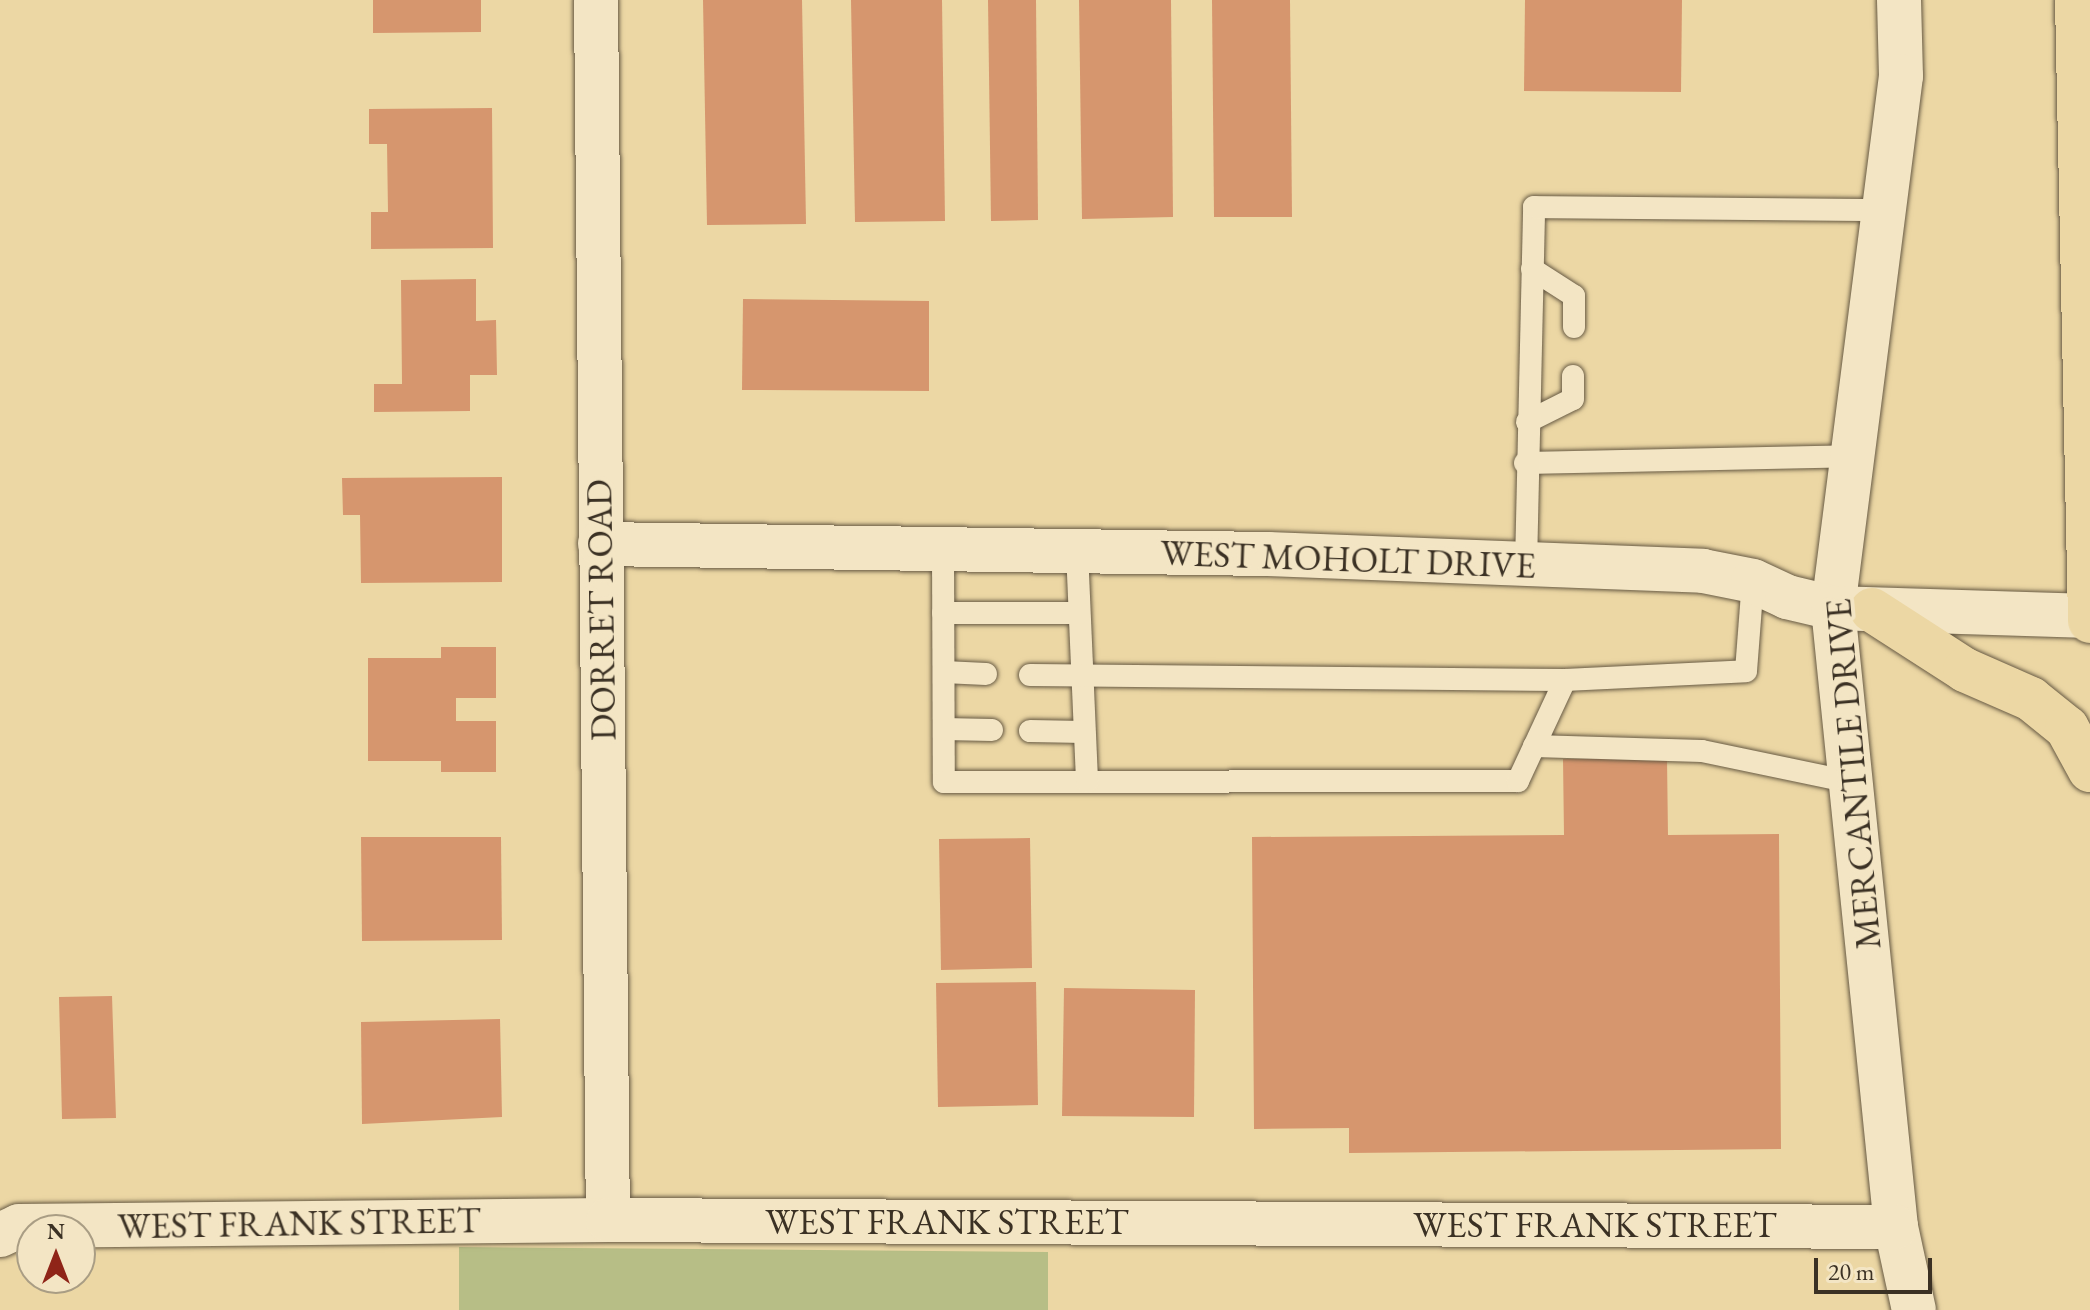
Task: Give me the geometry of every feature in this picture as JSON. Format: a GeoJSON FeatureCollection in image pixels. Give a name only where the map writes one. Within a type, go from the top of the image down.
{"type":"FeatureCollection","features":[{"type":"Feature","properties":{"kind":"main road"},"geometry":{"type":"LineString","coordinates":[[2077,0],[2090,618]]}},
{"type":"Feature","properties":{"kind":"main road"},"geometry":{"type":"LineString","coordinates":[[1852,609],[1965,670],[2031,699],[2067,728],[2090,770]]}},
{"type":"Feature","properties":{"kind":"street","name":"DORRET ROAD"},"geometry":{"type":"LineString","coordinates":[[596,0],[608,1220]]}},
{"type":"Feature","properties":{"kind":"street","name":"MERCANTILE DRIVE"},"geometry":{"type":"LineString","coordinates":[[1899,0],[1901,76],[1852,456],[1851,782],[1896,1227],[1914,1310]]}},
{"type":"Feature","properties":{"kind":"street","name":"WEST MOHOLT DRIVE"},"geometry":{"type":"LineString","coordinates":[[600,544],[1077,551],[1703,571],[1753,581],[1787,597],[1852,609],[2090,618]]}},
{"type":"Feature","properties":{"kind":"street","name":"WEST FRANK STREET"},"geometry":{"type":"LineString","coordinates":[[0,1235],[19,1226],[608,1220],[1896,1227]]}},
{"type":"Feature","properties":{"kind":"lane"},"geometry":{"type":"LineString","coordinates":[[1526,566],[1525,463],[1534,207],[1882,210]]}},
{"type":"Feature","properties":{"kind":"lane"},"geometry":{"type":"LineString","coordinates":[[1532,269],[1574,296],[1574,327]]}},
{"type":"Feature","properties":{"kind":"lane"},"geometry":{"type":"LineString","coordinates":[[1527,422],[1573,399],[1573,376]]}},
{"type":"Feature","properties":{"kind":"lane"},"geometry":{"type":"LineString","coordinates":[[1525,463],[1852,456]]}},
{"type":"Feature","properties":{"kind":"lane"},"geometry":{"type":"LineString","coordinates":[[943,549],[944,782],[1518,781],[1565,680]]}},
{"type":"Feature","properties":{"kind":"lane"},"geometry":{"type":"LineString","coordinates":[[1077,551],[1087,782]]}},
{"type":"Feature","properties":{"kind":"lane"},"geometry":{"type":"LineString","coordinates":[[1030,675],[1565,680],[1746,671],[1753,581]]}},
{"type":"Feature","properties":{"kind":"lane"},"geometry":{"type":"LineString","coordinates":[[943,613],[1079,613]]}},
{"type":"Feature","properties":{"kind":"lane"},"geometry":{"type":"LineString","coordinates":[[944,672],[986,674]]}},
{"type":"Feature","properties":{"kind":"lane"},"geometry":{"type":"LineString","coordinates":[[944,729],[992,730]]}},
{"type":"Feature","properties":{"kind":"lane"},"geometry":{"type":"LineString","coordinates":[[1030,731],[1084,732]]}},
{"type":"Feature","properties":{"kind":"lane"},"geometry":{"type":"LineString","coordinates":[[1534,746],[1702,751],[1851,782]]}},
{"type":"Feature","properties":{"kind":"green space"},"geometry":{"type":"Polygon","coordinates":[[[459,1247],[1048,1252],[1048,1310],[459,1310],[459,1247]]]}},
{"type":"Feature","properties":{"kind":"building"},"geometry":{"type":"Polygon","coordinates":[[[373,0],[481,0],[481,32],[373,33],[373,0]]]}},
{"type":"Feature","properties":{"kind":"building"},"geometry":{"type":"Polygon","coordinates":[[[703,0],[802,0],[806,224],[707,225],[703,0]]]}},
{"type":"Feature","properties":{"kind":"building"},"geometry":{"type":"Polygon","coordinates":[[[851,0],[942,0],[945,221],[855,222],[851,0]]]}},
{"type":"Feature","properties":{"kind":"building"},"geometry":{"type":"Polygon","coordinates":[[[988,0],[1036,0],[1038,220],[991,221],[988,0]]]}},
{"type":"Feature","properties":{"kind":"building"},"geometry":{"type":"Polygon","coordinates":[[[1079,0],[1171,0],[1173,217],[1082,219],[1079,0]]]}},
{"type":"Feature","properties":{"kind":"building"},"geometry":{"type":"Polygon","coordinates":[[[1212,0],[1290,0],[1292,217],[1214,217],[1212,0]]]}},
{"type":"Feature","properties":{"kind":"building"},"geometry":{"type":"Polygon","coordinates":[[[1525,0],[1682,0],[1681,92],[1524,91],[1525,0]]]}},
{"type":"Feature","properties":{"kind":"building"},"geometry":{"type":"Polygon","coordinates":[[[492,108],[493,248],[371,249],[371,212],[388,212],[387,144],[369,144],[369,109],[492,108]]]}},
{"type":"Feature","properties":{"kind":"building"},"geometry":{"type":"Polygon","coordinates":[[[476,279],[476,321],[496,320],[497,375],[470,375],[470,411],[374,412],[374,384],[402,384],[401,280],[476,279]]]}},
{"type":"Feature","properties":{"kind":"building"},"geometry":{"type":"Polygon","coordinates":[[[743,299],[929,301],[929,391],[742,390],[743,299]]]}},
{"type":"Feature","properties":{"kind":"building"},"geometry":{"type":"Polygon","coordinates":[[[502,477],[502,582],[361,583],[360,515],[343,515],[342,478],[502,477]]]}},
{"type":"Feature","properties":{"kind":"building"},"geometry":{"type":"Polygon","coordinates":[[[441,647],[496,647],[496,698],[456,698],[456,721],[496,721],[496,772],[441,772],[441,761],[368,761],[368,658],[441,658],[441,647]]]}},
{"type":"Feature","properties":{"kind":"building"},"geometry":{"type":"Polygon","coordinates":[[[1667,758],[1668,835],[1779,834],[1781,1149],[1349,1153],[1349,1128],[1254,1129],[1252,837],[1564,835],[1563,759],[1667,758]]]}},
{"type":"Feature","properties":{"kind":"building"},"geometry":{"type":"Polygon","coordinates":[[[361,837],[501,837],[502,940],[362,941],[361,837]]]}},
{"type":"Feature","properties":{"kind":"building"},"geometry":{"type":"Polygon","coordinates":[[[1030,838],[1032,968],[941,970],[939,839],[1030,838]]]}},
{"type":"Feature","properties":{"kind":"building"},"geometry":{"type":"Polygon","coordinates":[[[1036,982],[1038,1105],[938,1107],[936,983],[1036,982]]]}},
{"type":"Feature","properties":{"kind":"building"},"geometry":{"type":"Polygon","coordinates":[[[1064,988],[1195,990],[1194,1117],[1062,1116],[1064,988]]]}},
{"type":"Feature","properties":{"kind":"building"},"geometry":{"type":"Polygon","coordinates":[[[112,996],[116,1118],[62,1119],[59,997],[112,996]]]}},
{"type":"Feature","properties":{"kind":"building"},"geometry":{"type":"Polygon","coordinates":[[[500,1019],[502,1117],[362,1124],[361,1022],[500,1019]]]}}]}
